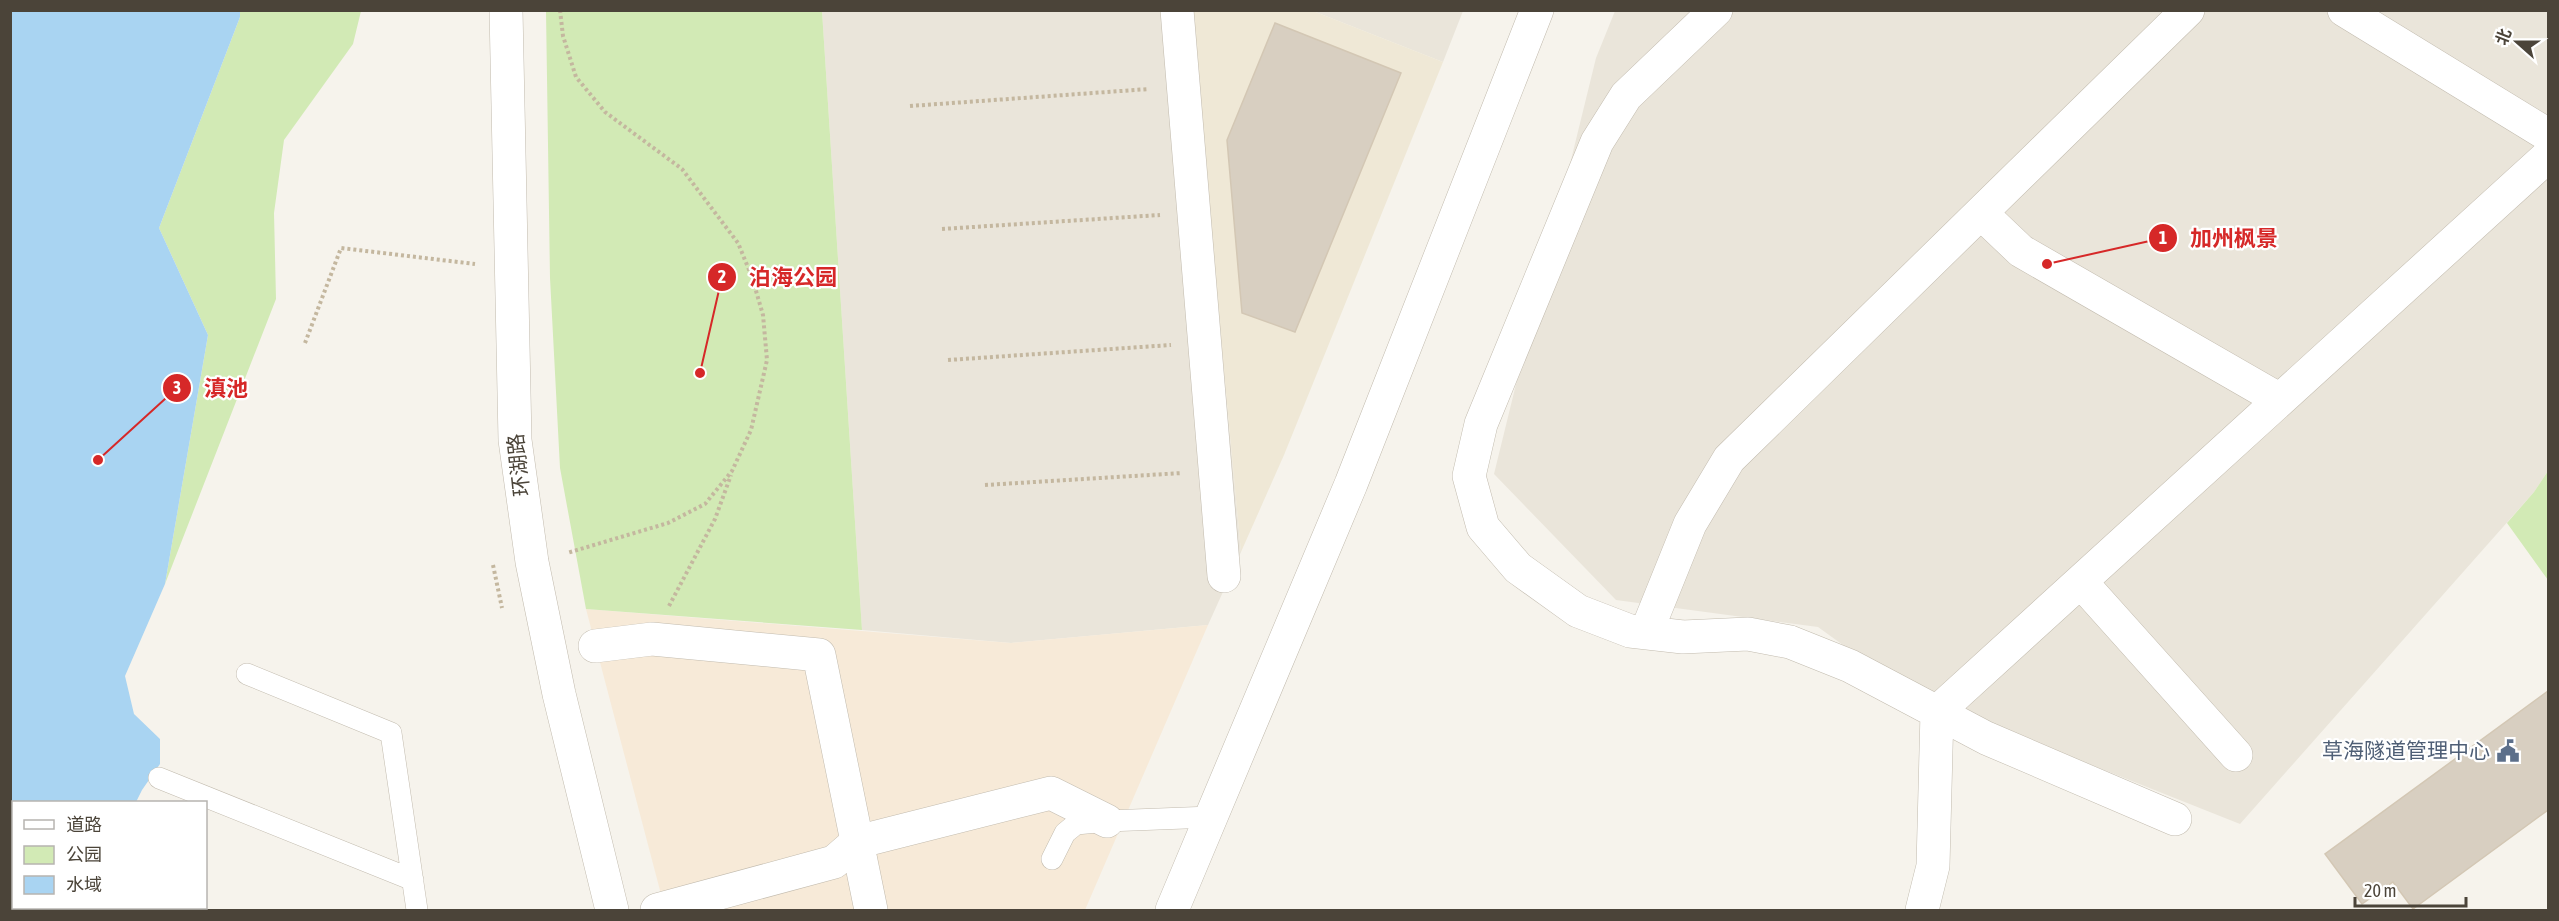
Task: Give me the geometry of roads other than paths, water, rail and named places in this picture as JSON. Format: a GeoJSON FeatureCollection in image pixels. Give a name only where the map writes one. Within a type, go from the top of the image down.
{"type":"FeatureCollection","features":[{"type":"Feature","properties":{"kind":"street","name":"环湖路"},"geometry":{"type":"LineString","coordinates":[[506,10],[515,440],[532,562],[559,694],[612,910]]}},
{"type":"Feature","properties":{"kind":"street"},"geometry":{"type":"LineString","coordinates":[[1177,10],[1224,576]]}},
{"type":"Feature","properties":{"kind":"street"},"geometry":{"type":"LineString","coordinates":[[1172,910],[1351,484],[1537,10]]}},
{"type":"Feature","properties":{"kind":"street"},"geometry":{"type":"LineString","coordinates":[[1716,10],[1626,96],[1597,142],[1481,424],[1469,476],[1483,527],[1518,568],[1578,611],[1630,631],[1683,637],[1748,634],[1790,642],[1850,666],[1986,738],[2175,819]]}},
{"type":"Feature","properties":{"kind":"street"},"geometry":{"type":"LineString","coordinates":[[1646,633],[1690,524],[1729,459],[2188,10]]}},
{"type":"Feature","properties":{"kind":"street"},"geometry":{"type":"LineString","coordinates":[[2344,10],[2548,135]]}},
{"type":"Feature","properties":{"kind":"street"},"geometry":{"type":"LineString","coordinates":[[1922,910],[1933,866],[1937,712],[2548,156]]}},
{"type":"Feature","properties":{"kind":"street"},"geometry":{"type":"LineString","coordinates":[[1981,213],[2021,251],[2280,400]]}},
{"type":"Feature","properties":{"kind":"street"},"geometry":{"type":"LineString","coordinates":[[2081,582],[2236,755]]}},
{"type":"Feature","properties":{"kind":"street"},"geometry":{"type":"LineString","coordinates":[[595,646],[652,639],[819,655],[871,910]]}},
{"type":"Feature","properties":{"kind":"street"},"geometry":{"type":"LineString","coordinates":[[657,910],[834,862],[857,842],[1051,793],[1107,821]]}},
{"type":"Feature","properties":{"kind":"lane"},"geometry":{"type":"LineString","coordinates":[[247,675],[392,733],[417,910]]}},
{"type":"Feature","properties":{"kind":"lane"},"geometry":{"type":"LineString","coordinates":[[159,778],[413,880]]}},
{"type":"Feature","properties":{"kind":"lane"},"geometry":{"type":"LineString","coordinates":[[1052,859],[1065,833],[1076,824],[1211,817]]}},
{"type":"Feature","properties":{"kind":"water"},"geometry":{"type":"Polygon","coordinates":[[[240,10],[240,17],[159,228],[208,335],[165,584],[125,676],[134,714],[160,739],[160,764],[136,801],[12,801],[12,909],[83,910],[11,910],[10,11],[240,10]]]}},
{"type":"Feature","properties":{"kind":"place","name":"加州枫景"},"geometry":{"type":"Point","coordinates":[2047,264]}},
{"type":"Feature","properties":{"kind":"place","name":"泊海公园"},"geometry":{"type":"Point","coordinates":[700,373]}},
{"type":"Feature","properties":{"kind":"place","name":"滇池"},"geometry":{"type":"Point","coordinates":[98,460]}},
{"type":"Feature","properties":{"kind":"place","name":"草海隧道管理中心"},"geometry":{"type":"Point","coordinates":[2508,751]}}]}
